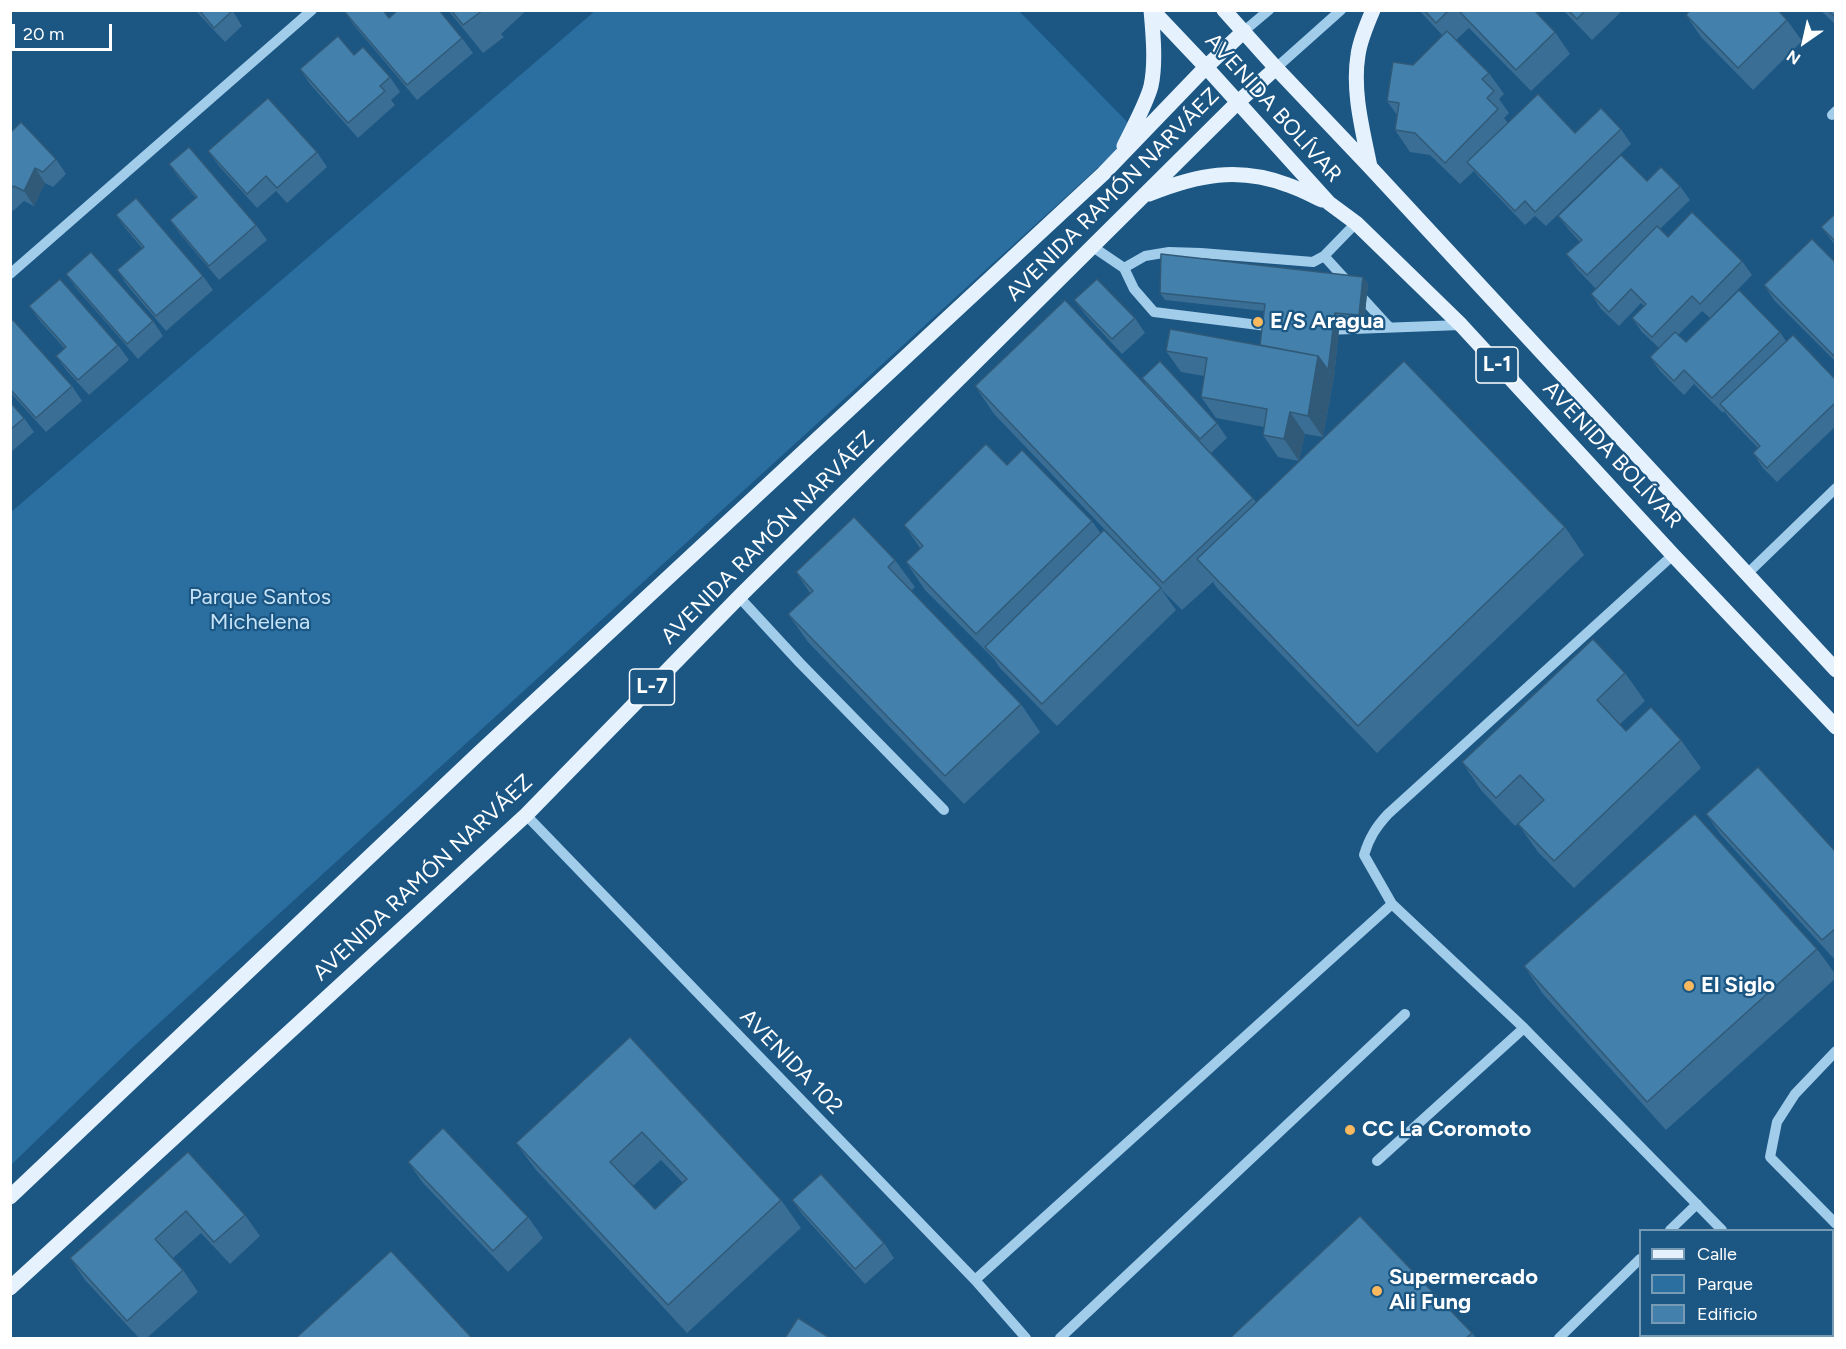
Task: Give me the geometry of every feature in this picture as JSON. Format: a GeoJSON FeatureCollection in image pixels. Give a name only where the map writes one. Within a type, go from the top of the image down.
{"type":"FeatureCollection","features":[{"type":"Feature","properties":{"kind":"main road","name":"AVENIDA BOLÍVAR"},"geometry":{"type":"LineString","coordinates":[[1151,10],[1329,203],[1356,223],[1461,325],[1673,555],[1836,727]]}},
{"type":"Feature","properties":{"kind":"main road"},"geometry":{"type":"LineString","coordinates":[[1116,162],[1151,86],[1153,42],[1151,10]]}},
{"type":"Feature","properties":{"kind":"main road","name":"AVENIDA BOLÍVAR"},"geometry":{"type":"LineString","coordinates":[[1224,10],[1836,670]]}},
{"type":"Feature","properties":{"kind":"main road"},"geometry":{"type":"LineString","coordinates":[[1370,167],[1356,92],[1358,55],[1373,10]]}},
{"type":"Feature","properties":{"kind":"main road","name":"AVENIDA RAMÓN NARVÁEZ"},"geometry":{"type":"LineString","coordinates":[[10,1197],[478,754],[1116,162],[1206,67],[1244,31]]}},
{"type":"Feature","properties":{"kind":"main road","name":"AVENIDA RAMÓN NARVÁEZ"},"geometry":{"type":"LineString","coordinates":[[10,1288],[526,815],[739,597],[1237,103],[1276,68]]}},
{"type":"Feature","properties":{"kind":"main road"},"geometry":{"type":"LineString","coordinates":[[1144,196],[1188,180],[1211,175],[1235,175],[1261,177],[1288,185],[1329,203]]}},
{"type":"Feature","properties":{"kind":"street"},"geometry":{"type":"LineString","coordinates":[[10,274],[312,10]]}},
{"type":"Feature","properties":{"kind":"street","name":"AVENIDA RAMÓN NARVÁEZ"},"geometry":{"type":"LineString","coordinates":[[1244,31],[1269,10]]}},
{"type":"Feature","properties":{"kind":"street","name":"AVENIDA RAMÓN NARVÁEZ"},"geometry":{"type":"LineString","coordinates":[[1276,68],[1341,10]]}},
{"type":"Feature","properties":{"kind":"street"},"geometry":{"type":"LineString","coordinates":[[1124,268],[1145,256],[1169,252],[1312,262],[1324,256],[1356,223]]}},
{"type":"Feature","properties":{"kind":"street"},"geometry":{"type":"LineString","coordinates":[[1093,247],[1124,268],[1134,289],[1154,312],[1291,329]]}},
{"type":"Feature","properties":{"kind":"street"},"geometry":{"type":"LineString","coordinates":[[1324,256],[1389,327]]}},
{"type":"Feature","properties":{"kind":"street"},"geometry":{"type":"LineString","coordinates":[[1313,330],[1461,325]]}},
{"type":"Feature","properties":{"kind":"street"},"geometry":{"type":"LineString","coordinates":[[1747,574],[1836,488]]}},
{"type":"Feature","properties":{"kind":"street"},"geometry":{"type":"LineString","coordinates":[[1673,555],[1378,824],[1369,838],[1364,855],[1392,904],[1524,1028],[1721,1229]]}},
{"type":"Feature","properties":{"kind":"street"},"geometry":{"type":"LineString","coordinates":[[739,597],[800,663],[944,810]]}},
{"type":"Feature","properties":{"kind":"street","name":"AVENIDA 102"},"geometry":{"type":"LineString","coordinates":[[526,815],[975,1280],[1026,1338]]}},
{"type":"Feature","properties":{"kind":"street"},"geometry":{"type":"LineString","coordinates":[[975,1280],[1392,904]]}},
{"type":"Feature","properties":{"kind":"street"},"geometry":{"type":"LineString","coordinates":[[1060,1338],[1405,1014]]}},
{"type":"Feature","properties":{"kind":"street"},"geometry":{"type":"LineString","coordinates":[[1377,1161],[1524,1028]]}},
{"type":"Feature","properties":{"kind":"street"},"geometry":{"type":"LineString","coordinates":[[1836,1051],[1795,1094],[1778,1122],[1770,1157],[1836,1224]]}},
{"type":"Feature","properties":{"kind":"street"},"geometry":{"type":"LineString","coordinates":[[1671,1229],[1697,1204]]}},
{"type":"Feature","properties":{"kind":"street"},"geometry":{"type":"LineString","coordinates":[[1559,1338],[1639,1261]]}},
{"type":"Feature","properties":{"kind":"green space","name":"Parque Santos Michelena"},"geometry":{"type":"Polygon","coordinates":[[[595,11],[1019,11],[1137,132],[134,1046],[11,1165],[10,513],[595,11]]]}},
{"type":"Feature","properties":{"kind":"building"},"geometry":{"type":"Polygon","coordinates":[[[199,10],[232,10],[232,11],[214,28],[199,10]]]}},
{"type":"Feature","properties":{"kind":"building"},"geometry":{"type":"Polygon","coordinates":[[[343,10],[383,10],[389,18],[398,10],[439,10],[462,38],[407,85],[343,10]]]}},
{"type":"Feature","properties":{"kind":"building"},"geometry":{"type":"Polygon","coordinates":[[[451,10],[483,10],[463,25],[451,10]]]}},
{"type":"Feature","properties":{"kind":"building"},"geometry":{"type":"Polygon","coordinates":[[[1424,10],[1449,10],[1436,23],[1424,10]]]}},
{"type":"Feature","properties":{"kind":"building"},"geometry":{"type":"Polygon","coordinates":[[[1458,10],[1534,10],[1555,32],[1516,70],[1458,10]]]}},
{"type":"Feature","properties":{"kind":"building"},"geometry":{"type":"Polygon","coordinates":[[[1568,10],[1586,10],[1577,19],[1568,10]]]}},
{"type":"Feature","properties":{"kind":"building"},"geometry":{"type":"Polygon","coordinates":[[[1690,10],[1778,10],[1787,20],[1738,68],[1686,15],[1690,10]]]}},
{"type":"Feature","properties":{"kind":"building"},"geometry":{"type":"Polygon","coordinates":[[[1828,10],[1836,10],[1836,18],[1828,10]]]}},
{"type":"Feature","properties":{"kind":"building"},"geometry":{"type":"Polygon","coordinates":[[[1447,31],[1489,73],[1482,79],[1494,91],[1487,98],[1498,109],[1445,163],[1415,133],[1395,130],[1399,103],[1387,101],[1393,62],[1413,65],[1447,31]]]}},
{"type":"Feature","properties":{"kind":"building"},"geometry":{"type":"Polygon","coordinates":[[[338,36],[354,55],[363,47],[390,77],[380,86],[385,91],[348,123],[300,69],[338,36]]]}},
{"type":"Feature","properties":{"kind":"building"},"geometry":{"type":"Polygon","coordinates":[[[1538,94],[1575,133],[1601,108],[1621,129],[1535,212],[1525,201],[1515,211],[1467,162],[1538,94]]]}},
{"type":"Feature","properties":{"kind":"building"},"geometry":{"type":"Polygon","coordinates":[[[268,98],[317,152],[277,188],[266,176],[247,194],[208,151],[268,98]]]}},
{"type":"Feature","properties":{"kind":"building"},"geometry":{"type":"Polygon","coordinates":[[[21,122],[56,159],[43,172],[35,168],[24,191],[14,186],[10,189],[10,133],[21,122]]]}},
{"type":"Feature","properties":{"kind":"building"},"geometry":{"type":"Polygon","coordinates":[[[189,147],[256,225],[209,266],[170,220],[197,197],[169,164],[189,147]]]}},
{"type":"Feature","properties":{"kind":"building"},"geometry":{"type":"Polygon","coordinates":[[[1621,155],[1647,181],[1661,167],[1680,186],[1587,275],[1566,254],[1582,240],[1558,216],[1621,155]]]}},
{"type":"Feature","properties":{"kind":"building"},"geometry":{"type":"Polygon","coordinates":[[[136,198],[203,276],[156,316],[117,270],[144,247],[116,215],[136,198]]]}},
{"type":"Feature","properties":{"kind":"building"},"geometry":{"type":"Polygon","coordinates":[[[1692,212],[1742,261],[1700,304],[1692,296],[1652,337],[1632,318],[1646,304],[1631,289],[1609,312],[1591,294],[1657,226],[1668,237],[1692,212]]]}},
{"type":"Feature","properties":{"kind":"building"},"geometry":{"type":"Polygon","coordinates":[[[1836,213],[1836,242],[1821,227],[1836,213]]]}},
{"type":"Feature","properties":{"kind":"building"},"geometry":{"type":"Polygon","coordinates":[[[1812,239],[1836,263],[1836,358],[1764,285],[1812,239]]]}},
{"type":"Feature","properties":{"kind":"building"},"geometry":{"type":"Polygon","coordinates":[[[91,252],[153,321],[127,344],[66,274],[91,252]]]}},
{"type":"Feature","properties":{"kind":"building"},"geometry":{"type":"Polygon","coordinates":[[[1161,254],[1363,277],[1359,315],[1335,313],[1328,370],[1318,356],[1260,345],[1265,304],[1160,293],[1161,254]]]}},
{"type":"Feature","properties":{"kind":"building"},"geometry":{"type":"Polygon","coordinates":[[[60,279],[118,345],[78,380],[56,356],[66,347],[29,306],[60,279]]]}},
{"type":"Feature","properties":{"kind":"building"},"geometry":{"type":"Polygon","coordinates":[[[1097,279],[1135,318],[1112,339],[1074,300],[1097,279]]]}},
{"type":"Feature","properties":{"kind":"building"},"geometry":{"type":"Polygon","coordinates":[[[1739,290],[1780,332],[1712,398],[1684,370],[1674,381],[1650,357],[1675,332],[1686,342],[1739,290]]]}},
{"type":"Feature","properties":{"kind":"building"},"geometry":{"type":"Polygon","coordinates":[[[1065,300],[1253,498],[1163,583],[975,386],[1065,300]]]}},
{"type":"Feature","properties":{"kind":"building"},"geometry":{"type":"Polygon","coordinates":[[[13,320],[72,386],[36,418],[10,389],[10,322],[13,320]]]}},
{"type":"Feature","properties":{"kind":"building"},"geometry":{"type":"Polygon","coordinates":[[[1170,329],[1318,356],[1308,416],[1290,412],[1284,439],[1263,435],[1267,409],[1201,397],[1207,358],[1166,351],[1170,329]]]}},
{"type":"Feature","properties":{"kind":"building"},"geometry":{"type":"Polygon","coordinates":[[[1793,335],[1836,380],[1836,402],[1767,468],[1753,453],[1760,446],[1720,404],[1793,335]]]}},
{"type":"Feature","properties":{"kind":"building"},"geometry":{"type":"Polygon","coordinates":[[[1160,361],[1217,423],[1200,439],[1142,378],[1160,361]]]}},
{"type":"Feature","properties":{"kind":"building"},"geometry":{"type":"Polygon","coordinates":[[[1404,361],[1565,527],[1358,726],[1197,559],[1404,361]]]}},
{"type":"Feature","properties":{"kind":"building"},"geometry":{"type":"Polygon","coordinates":[[[10,402],[24,418],[10,430],[10,402]]]}},
{"type":"Feature","properties":{"kind":"building"},"geometry":{"type":"Polygon","coordinates":[[[986,444],[1007,465],[1022,450],[1092,521],[976,634],[906,562],[923,546],[904,525],[986,444]]]}},
{"type":"Feature","properties":{"kind":"building"},"geometry":{"type":"Polygon","coordinates":[[[854,517],[895,560],[888,567],[1021,704],[945,776],[788,614],[813,591],[796,572],[854,517]]]}},
{"type":"Feature","properties":{"kind":"building"},"geometry":{"type":"Polygon","coordinates":[[[1104,530],[1161,588],[1042,704],[985,647],[1104,530]]]}},
{"type":"Feature","properties":{"kind":"building"},"geometry":{"type":"Polygon","coordinates":[[[1593,639],[1625,673],[1597,700],[1626,731],[1651,707],[1681,740],[1554,861],[1518,824],[1544,800],[1520,775],[1496,798],[1462,762],[1593,639]]]}},
{"type":"Feature","properties":{"kind":"building"},"geometry":{"type":"Polygon","coordinates":[[[1758,767],[1836,852],[1836,928],[1822,940],[1706,814],[1758,767]]]}},
{"type":"Feature","properties":{"kind":"building","name":"El Siglo"},"geometry":{"type":"Polygon","coordinates":[[[1695,814],[1817,949],[1647,1102],[1524,966],[1695,814]]]}},
{"type":"Feature","properties":{"kind":"building"},"geometry":{"type":"Polygon","coordinates":[[[630,1037],[781,1200],[668,1305],[516,1143],[630,1037]],[[642,1132],[610,1162],[655,1209],[687,1179],[642,1132]]]}},
{"type":"Feature","properties":{"kind":"building"},"geometry":{"type":"Polygon","coordinates":[[[443,1128],[528,1217],[493,1251],[408,1162],[443,1128]]]}},
{"type":"Feature","properties":{"kind":"building"},"geometry":{"type":"Polygon","coordinates":[[[188,1152],[245,1215],[214,1242],[186,1211],[155,1239],[183,1270],[127,1321],[70,1258],[188,1152]]]}},
{"type":"Feature","properties":{"kind":"building"},"geometry":{"type":"Polygon","coordinates":[[[821,1174],[884,1243],[855,1269],[792,1200],[821,1174]]]}},
{"type":"Feature","properties":{"kind":"building"},"geometry":{"type":"Polygon","coordinates":[[[1360,1216],[1472,1333],[1466,1338],[1230,1338],[1360,1216]]]}},
{"type":"Feature","properties":{"kind":"building"},"geometry":{"type":"Polygon","coordinates":[[[391,1251],[472,1338],[296,1338],[391,1251]]]}},
{"type":"Feature","properties":{"kind":"building"},"geometry":{"type":"Polygon","coordinates":[[[798,1318],[830,1338],[785,1338],[798,1318]]]}},
{"type":"Feature","properties":{"kind":"place","name":"E/S Aragua"},"geometry":{"type":"Point","coordinates":[1258,322]}},
{"type":"Feature","properties":{"kind":"place","name":"El Siglo"},"geometry":{"type":"Point","coordinates":[1689,986]}},
{"type":"Feature","properties":{"kind":"place","name":"CC La Coromoto"},"geometry":{"type":"Point","coordinates":[1350,1130]}},
{"type":"Feature","properties":{"kind":"place","name":"Supermercado Ali Fung"},"geometry":{"type":"Point","coordinates":[1377,1291]}}]}
